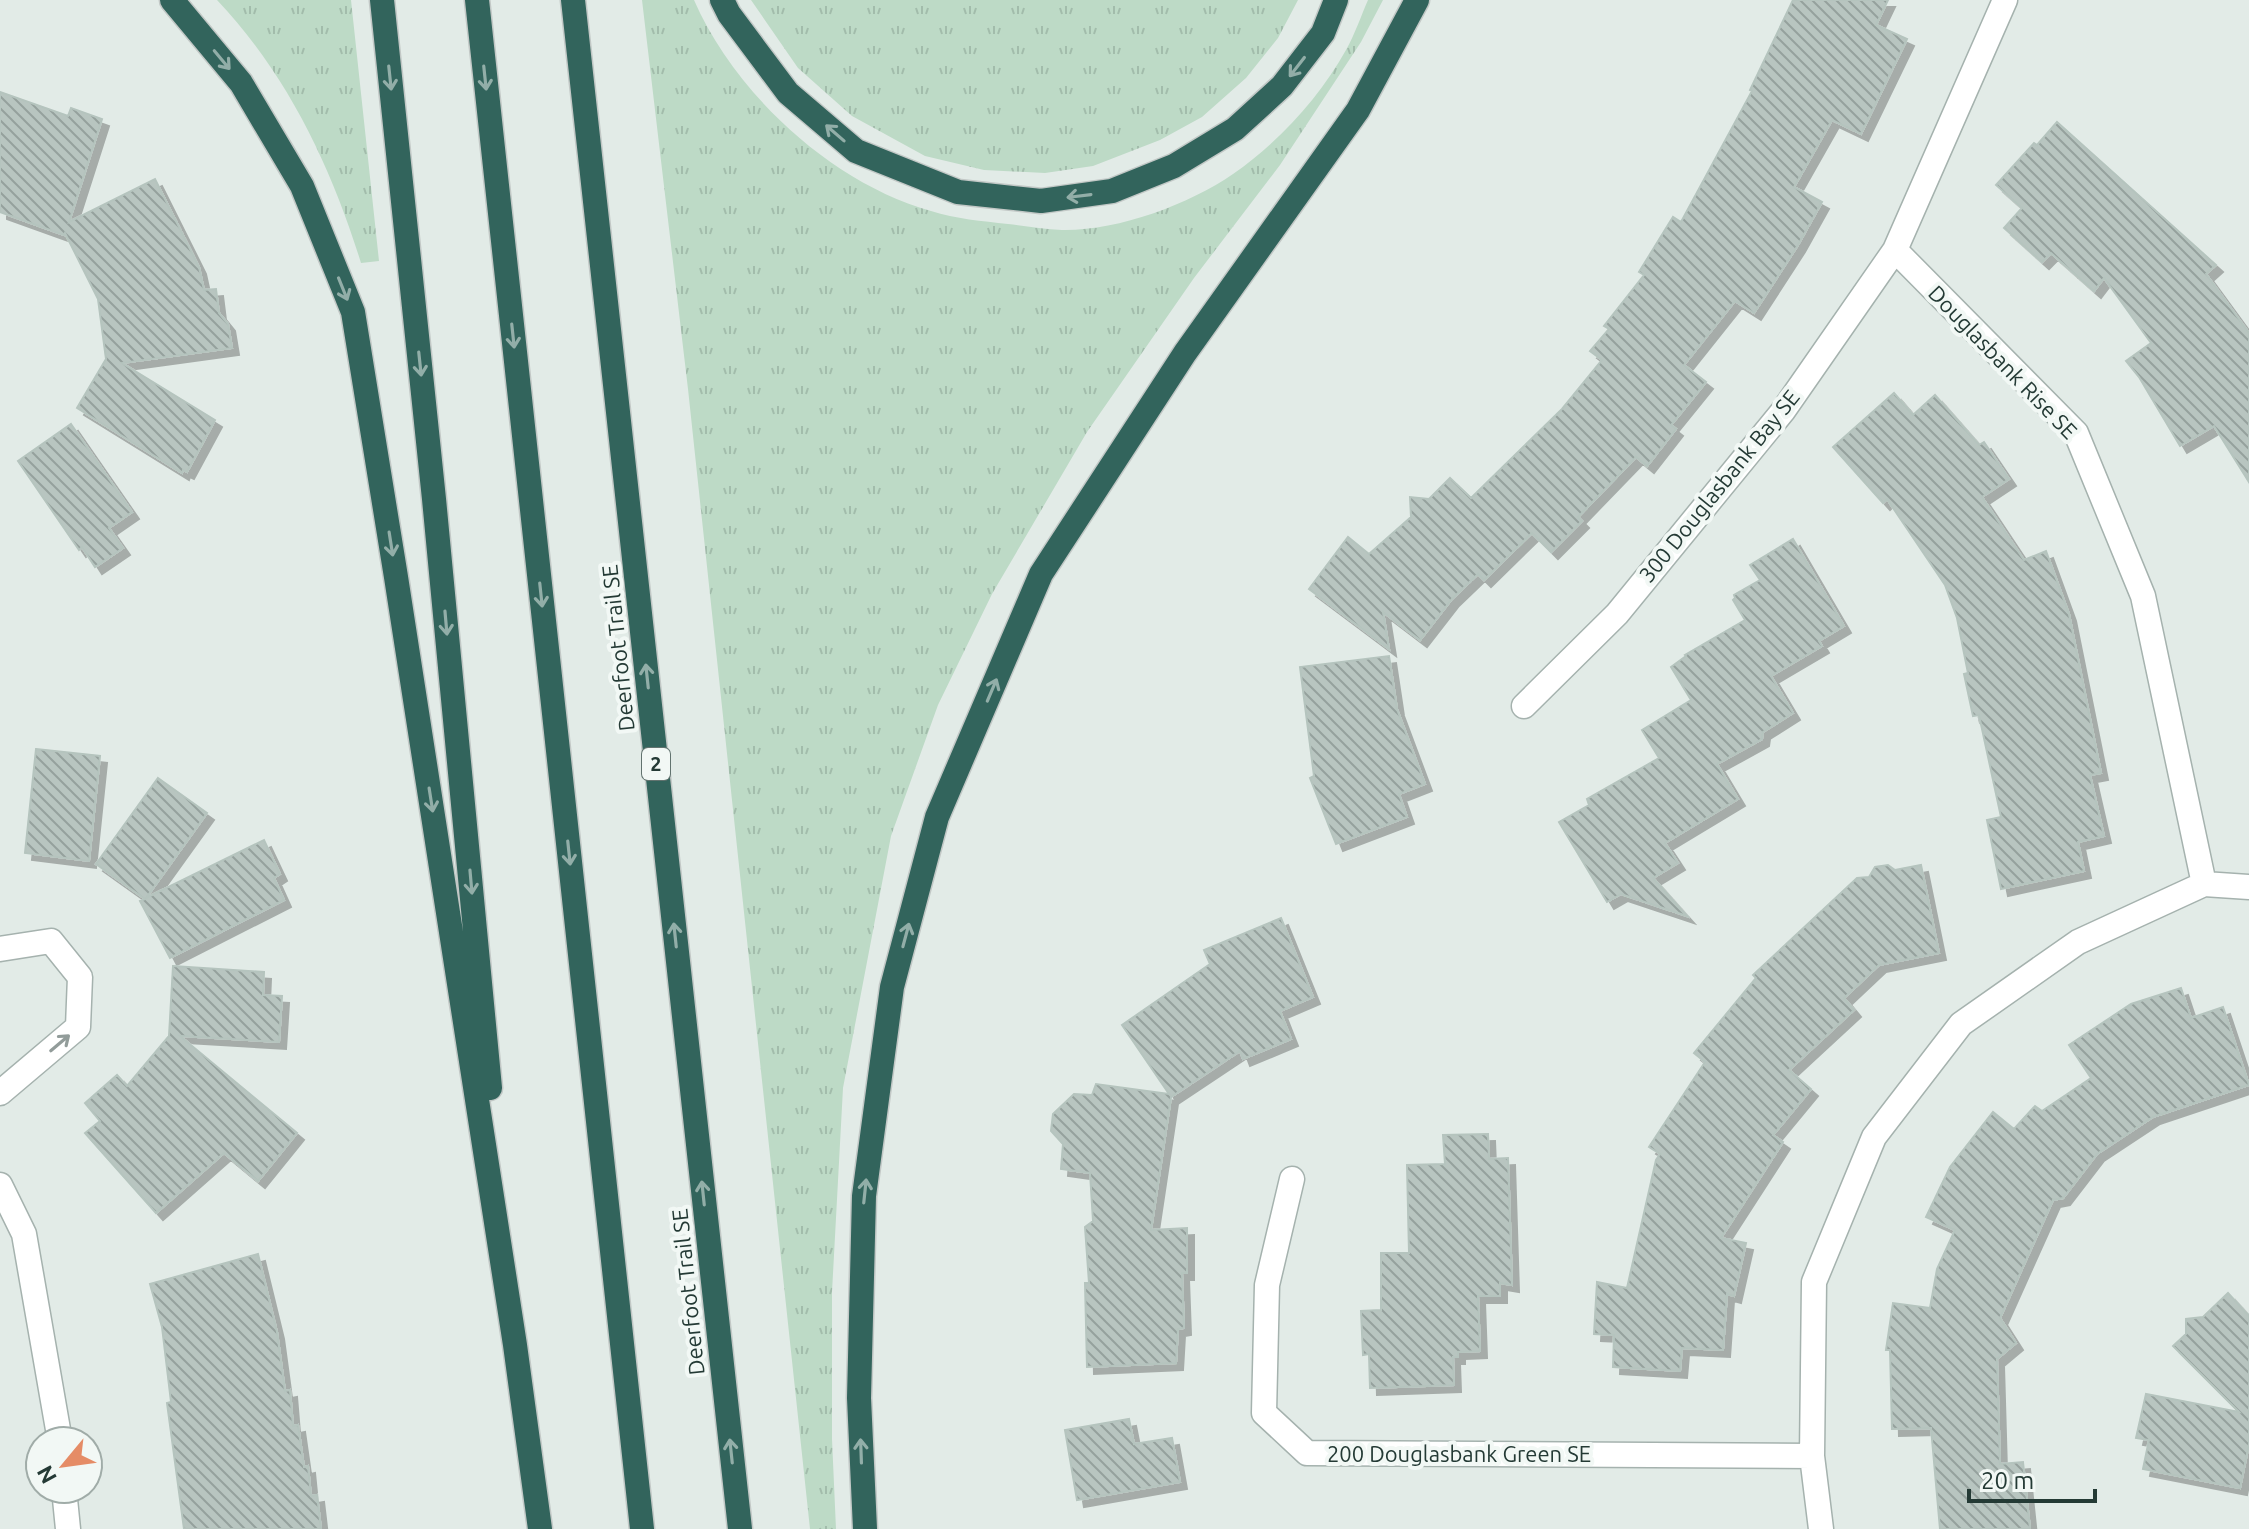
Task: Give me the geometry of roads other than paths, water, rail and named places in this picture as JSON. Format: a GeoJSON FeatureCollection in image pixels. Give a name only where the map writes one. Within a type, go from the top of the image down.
{"type":"FeatureCollection","features":[{"type":"Feature","properties":{"kind":"highway"},"geometry":{"type":"LineString","coordinates":[[172,0],[241,83],[302,186],[353,312],[515,1345],[540,1529]]}},
{"type":"Feature","properties":{"kind":"highway"},"geometry":{"type":"LineString","coordinates":[[382,0],[434,499],[515,1345]]}},
{"type":"Feature","properties":{"kind":"highway"},"geometry":{"type":"LineString","coordinates":[[477,0],[642,1529]]}},
{"type":"Feature","properties":{"kind":"highway","name":"Deerfoot Trail SE"},"geometry":{"type":"LineString","coordinates":[[573,0],[740,1529]]}},
{"type":"Feature","properties":{"kind":"highway"},"geometry":{"type":"LineString","coordinates":[[722,0],[788,93],[856,151],[958,192],[1041,201],[1112,191],[1174,166],[1235,129],[1290,76],[1323,33],[1336,0]]}},
{"type":"Feature","properties":{"kind":"highway"},"geometry":{"type":"LineString","coordinates":[[865,1529],[859,1398],[864,1196],[892,987],[937,817],[1041,574],[1185,353],[1358,110],[1417,0]]}},
{"type":"Feature","properties":{"kind":"street"},"geometry":{"type":"LineString","coordinates":[[1895,250],[2005,0]]}},
{"type":"Feature","properties":{"kind":"street","name":"300 Douglasbank Bay SE"},"geometry":{"type":"LineString","coordinates":[[1524,706],[1617,614],[1783,411],[1895,250]]}},
{"type":"Feature","properties":{"kind":"street","name":"Douglasbank Rise SE"},"geometry":{"type":"LineString","coordinates":[[1895,250],[2076,433],[2143,596],[2204,884]]}},
{"type":"Feature","properties":{"kind":"street"},"geometry":{"type":"LineString","coordinates":[[1821,1529],[1812,1456],[1814,1282],[1874,1137],[1961,1024],[2078,942],[2204,884],[2249,887]]}},
{"type":"Feature","properties":{"kind":"street"},"geometry":{"type":"LineString","coordinates":[[0,949],[51,941],[80,977],[78,1027],[0,1093]]}},
{"type":"Feature","properties":{"kind":"street","name":"200 Douglasbank Green SE"},"geometry":{"type":"LineString","coordinates":[[1292,1179],[1267,1285],[1264,1413],[1307,1453],[1812,1456]]}},
{"type":"Feature","properties":{"kind":"street"},"geometry":{"type":"LineString","coordinates":[[0,1185],[24,1234],[57,1425]]}},
{"type":"Feature","properties":{"kind":"street"},"geometry":{"type":"LineString","coordinates":[[66,1505],[68,1529]]}}]}
